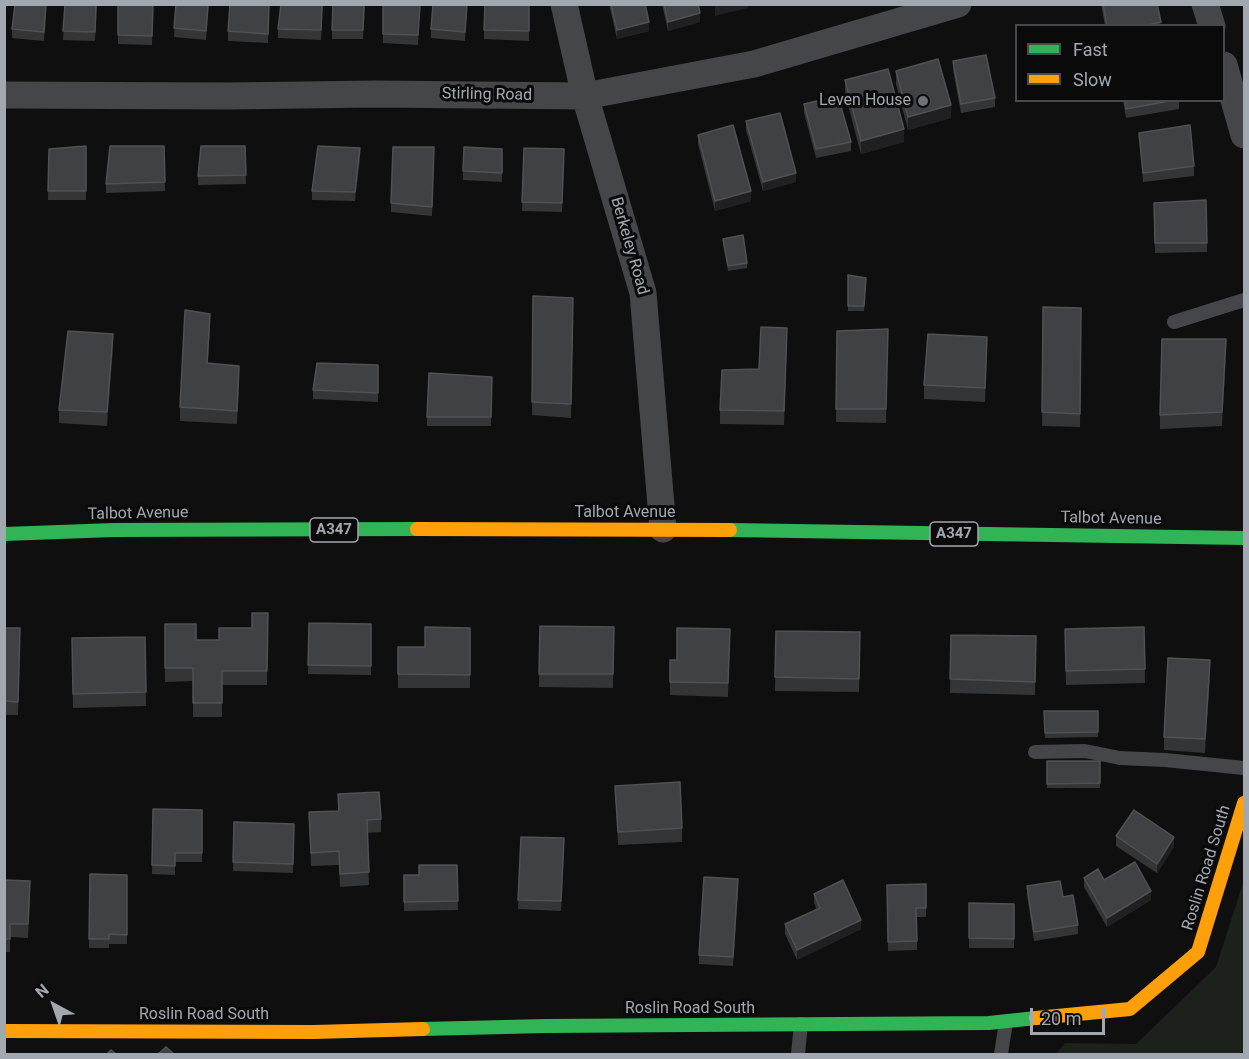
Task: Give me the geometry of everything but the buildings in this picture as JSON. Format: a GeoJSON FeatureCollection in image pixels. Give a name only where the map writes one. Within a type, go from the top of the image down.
{"type":"FeatureCollection","features":[{"type":"Feature","properties":{"kind":"street","name":"Berkeley Road"},"geometry":{"type":"LineString","coordinates":[[564,4],[585,96],[644,293],[663,530]]}},
{"type":"Feature","properties":{"kind":"street","name":"Stirling Road"},"geometry":{"type":"LineString","coordinates":[[4,95],[585,96],[754,64],[958,4]]}},
{"type":"Feature","properties":{"kind":"street"},"geometry":{"type":"LineString","coordinates":[[1205,4],[1211,24]]}},
{"type":"Feature","properties":{"kind":"street"},"geometry":{"type":"LineString","coordinates":[[1225,68],[1245,135]]}},
{"type":"Feature","properties":{"kind":"street","name":"Talbot Avenue"},"geometry":{"type":"LineString","coordinates":[[4,534],[114,530],[663,530],[1245,538]]}},
{"type":"Feature","properties":{"kind":"street","name":"Roslin Road South"},"geometry":{"type":"LineString","coordinates":[[4,1031],[314,1032],[546,1026],[1006,1022],[1130,1009],[1198,952],[1240,838],[1245,803]]}},
{"type":"Feature","properties":{"kind":"lane"},"geometry":{"type":"LineString","coordinates":[[1174,322],[1245,300]]}},
{"type":"Feature","properties":{"kind":"lane"},"geometry":{"type":"LineString","coordinates":[[1035,752],[1085,751],[1120,758],[1245,768]]}},
{"type":"Feature","properties":{"kind":"lane"},"geometry":{"type":"LineString","coordinates":[[1001,1054],[1006,1022]]}},
{"type":"Feature","properties":{"kind":"lane"},"geometry":{"type":"LineString","coordinates":[[798,1054],[801,1024]]}},
{"type":"Feature","properties":{"kind":"shaded area"},"geometry":{"type":"Polygon","coordinates":[[[1244,880],[1244,1054],[1056,1054],[1065,1043],[1136,1044],[1216,967],[1244,880]]]}},
{"type":"Feature","properties":{"kind":"traffic: fast"},"geometry":{"type":"LineString","coordinates":[[4,534],[114,530],[417,529]]}},
{"type":"Feature","properties":{"kind":"traffic: fast"},"geometry":{"type":"LineString","coordinates":[[730,530],[1244,538]]}},
{"type":"Feature","properties":{"kind":"traffic: fast"},"geometry":{"type":"LineString","coordinates":[[423,1029],[989,1023],[1036,1018]]}},
{"type":"Feature","properties":{"kind":"traffic: slow"},"geometry":{"type":"LineString","coordinates":[[417,529],[730,530]]}},
{"type":"Feature","properties":{"kind":"traffic: slow"},"geometry":{"type":"LineString","coordinates":[[1036,1018],[1130,1009],[1198,952],[1244,803]]}},
{"type":"Feature","properties":{"kind":"traffic: slow"},"geometry":{"type":"LineString","coordinates":[[4,1031],[314,1032],[423,1029]]}},
{"type":"Feature","properties":{"kind":"place","name":"Leven House"},"geometry":{"type":"Point","coordinates":[923,101]}}]}
